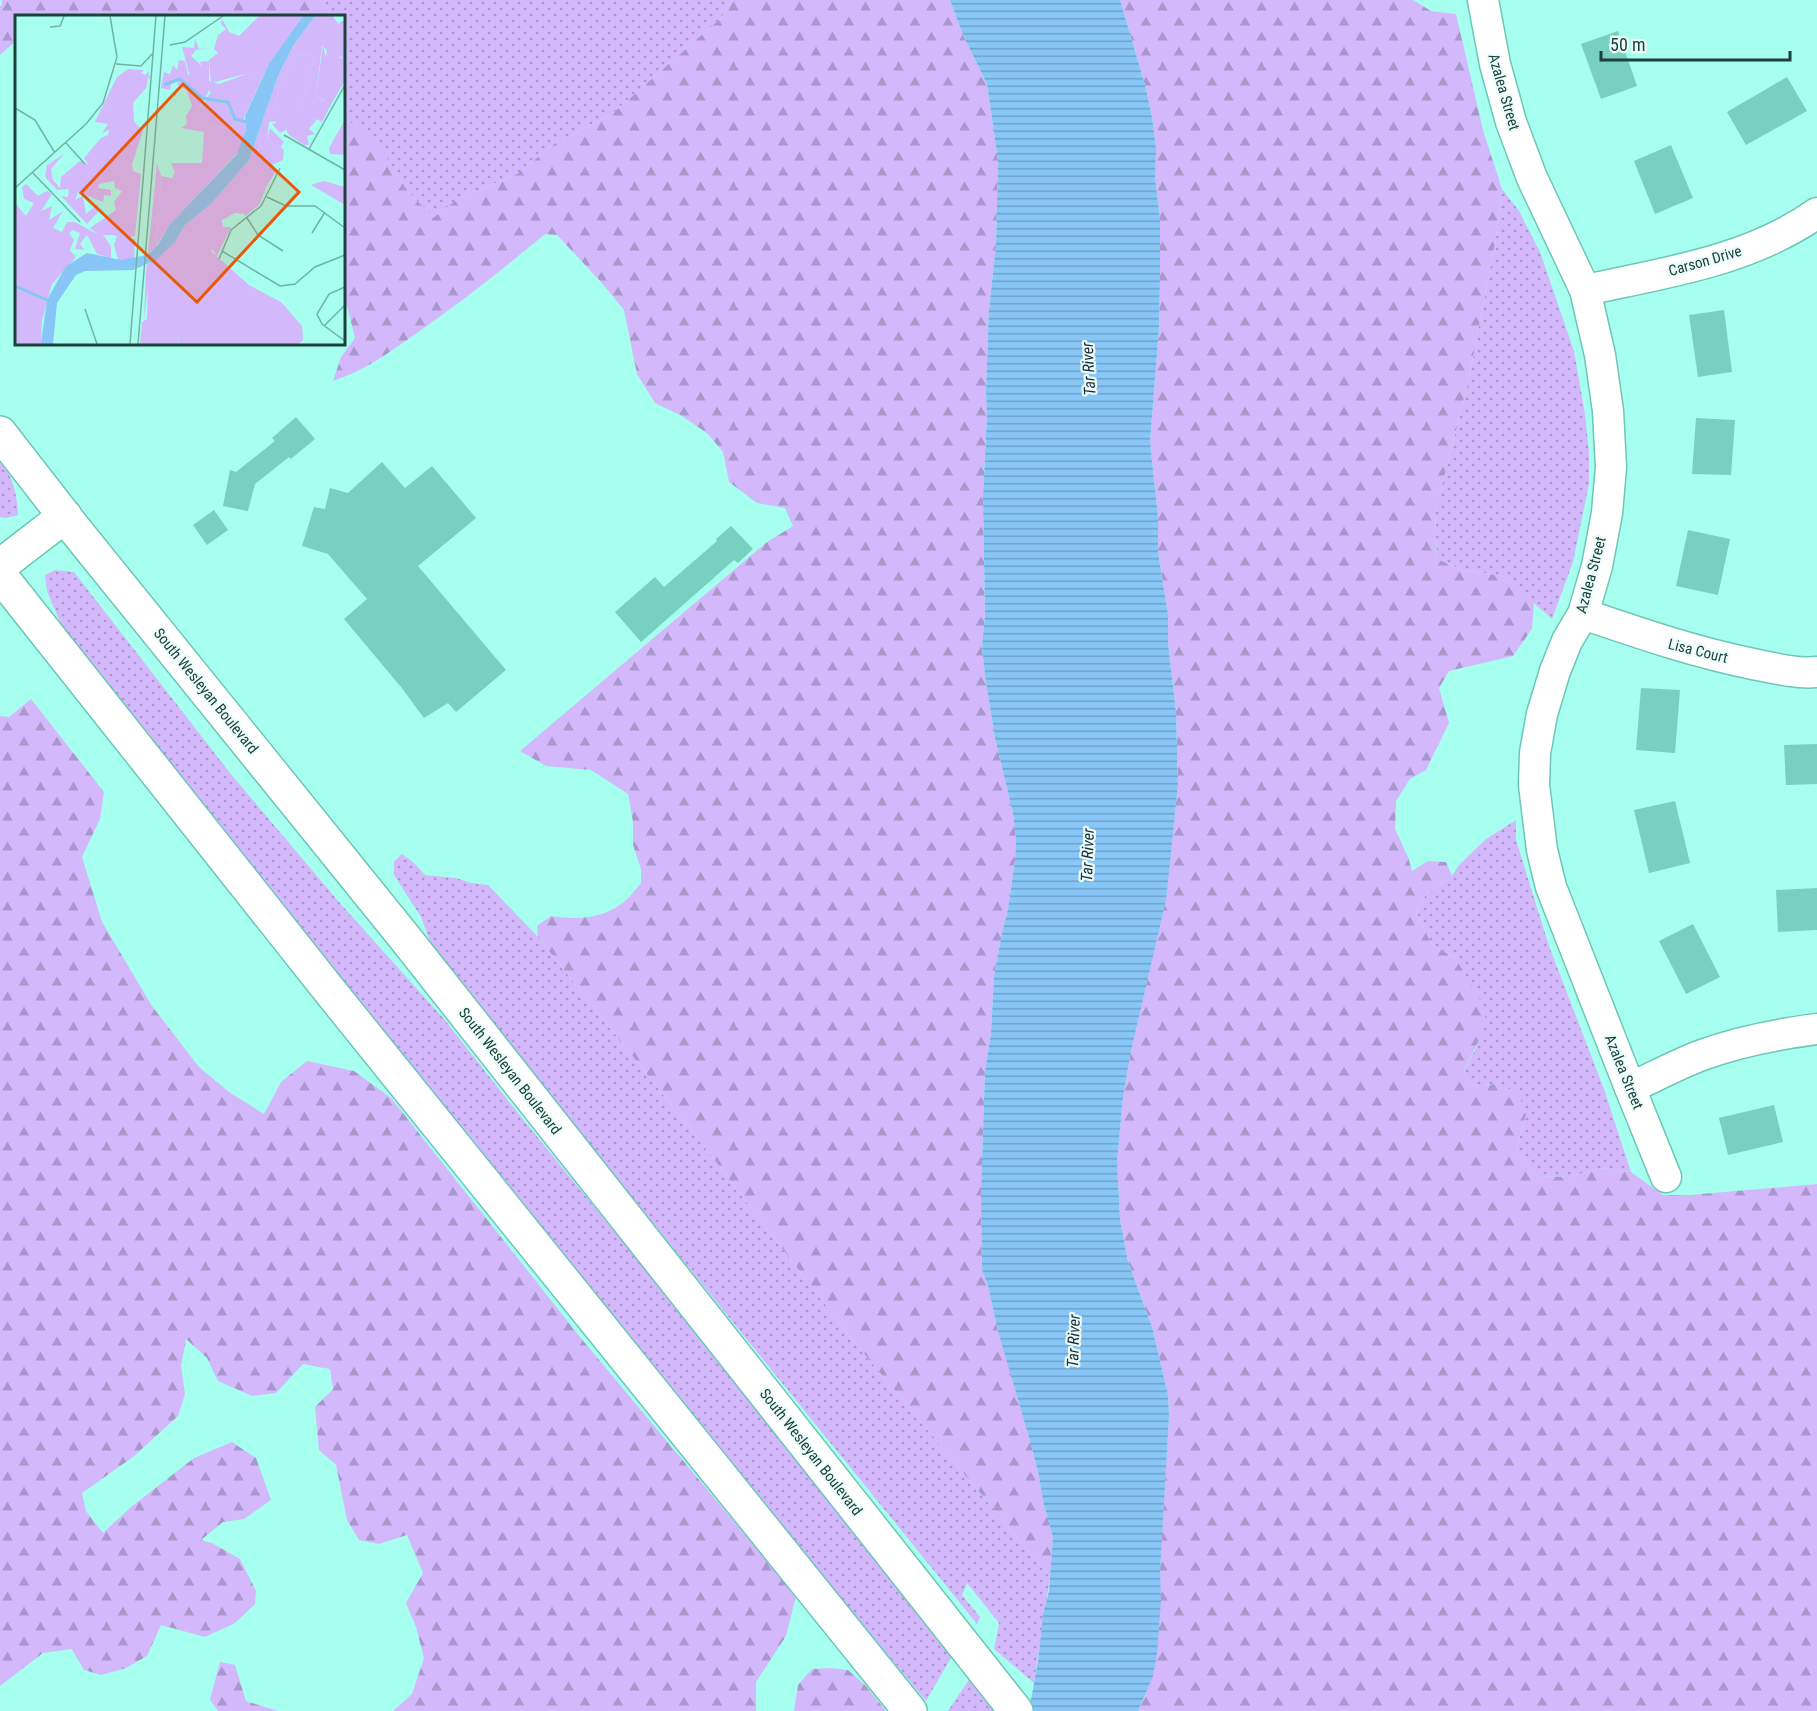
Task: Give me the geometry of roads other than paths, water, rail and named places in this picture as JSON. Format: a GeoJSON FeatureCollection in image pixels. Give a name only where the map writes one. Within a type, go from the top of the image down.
{"type":"FeatureCollection","features":[{"type":"Feature","properties":{"kind":"highway","name":"South Wesleyan Boulevard"},"geometry":{"type":"LineString","coordinates":[[0,433],[413,948],[1016,1711]]}},
{"type":"Feature","properties":{"kind":"highway"},"geometry":{"type":"LineString","coordinates":[[0,566],[65,516]]}},
{"type":"Feature","properties":{"kind":"highway"},"geometry":{"type":"LineString","coordinates":[[0,574],[328,990],[910,1711]]}},
{"type":"Feature","properties":{"kind":"street","name":"Azalea Street"},"geometry":{"type":"LineString","coordinates":[[1482,0],[1495,64],[1511,122],[1536,187],[1585,290],[1602,366],[1608,411],[1611,467],[1607,513],[1598,566],[1583,614],[1567,641],[1555,671],[1542,714],[1535,753],[1534,785],[1542,850],[1551,886],[1666,1177]]}},
{"type":"Feature","properties":{"kind":"street","name":"Carson Drive"},"geometry":{"type":"LineString","coordinates":[[1585,290],[1724,259],[1772,239],[1817,213]]}},
{"type":"Feature","properties":{"kind":"street","name":"Lisa Court"},"geometry":{"type":"LineString","coordinates":[[1583,614],[1668,643],[1723,658],[1809,673],[1817,672]]}},
{"type":"Feature","properties":{"kind":"street"},"geometry":{"type":"LineString","coordinates":[[1630,1088],[1702,1055],[1721,1049],[1779,1034],[1817,1029]]}},
{"type":"Feature","properties":{"kind":"water","name":"Tar River"},"geometry":{"type":"Polygon","coordinates":[[[950,0],[1120,0],[1145,85],[1156,148],[1155,177],[1160,219],[1160,279],[1159,327],[1150,442],[1158,517],[1158,552],[1168,615],[1168,643],[1176,712],[1178,785],[1166,900],[1131,1051],[1123,1097],[1117,1162],[1120,1219],[1128,1262],[1152,1327],[1168,1395],[1169,1416],[1157,1653],[1153,1676],[1138,1711],[1029,1711],[1043,1615],[1049,1591],[1053,1537],[1031,1444],[982,1270],[981,1191],[985,1071],[991,1033],[994,976],[1008,909],[1016,838],[1013,813],[995,738],[982,646],[985,615],[983,498],[986,391],[989,310],[996,246],[998,160],[987,84],[963,35],[950,0]]]}}]}
